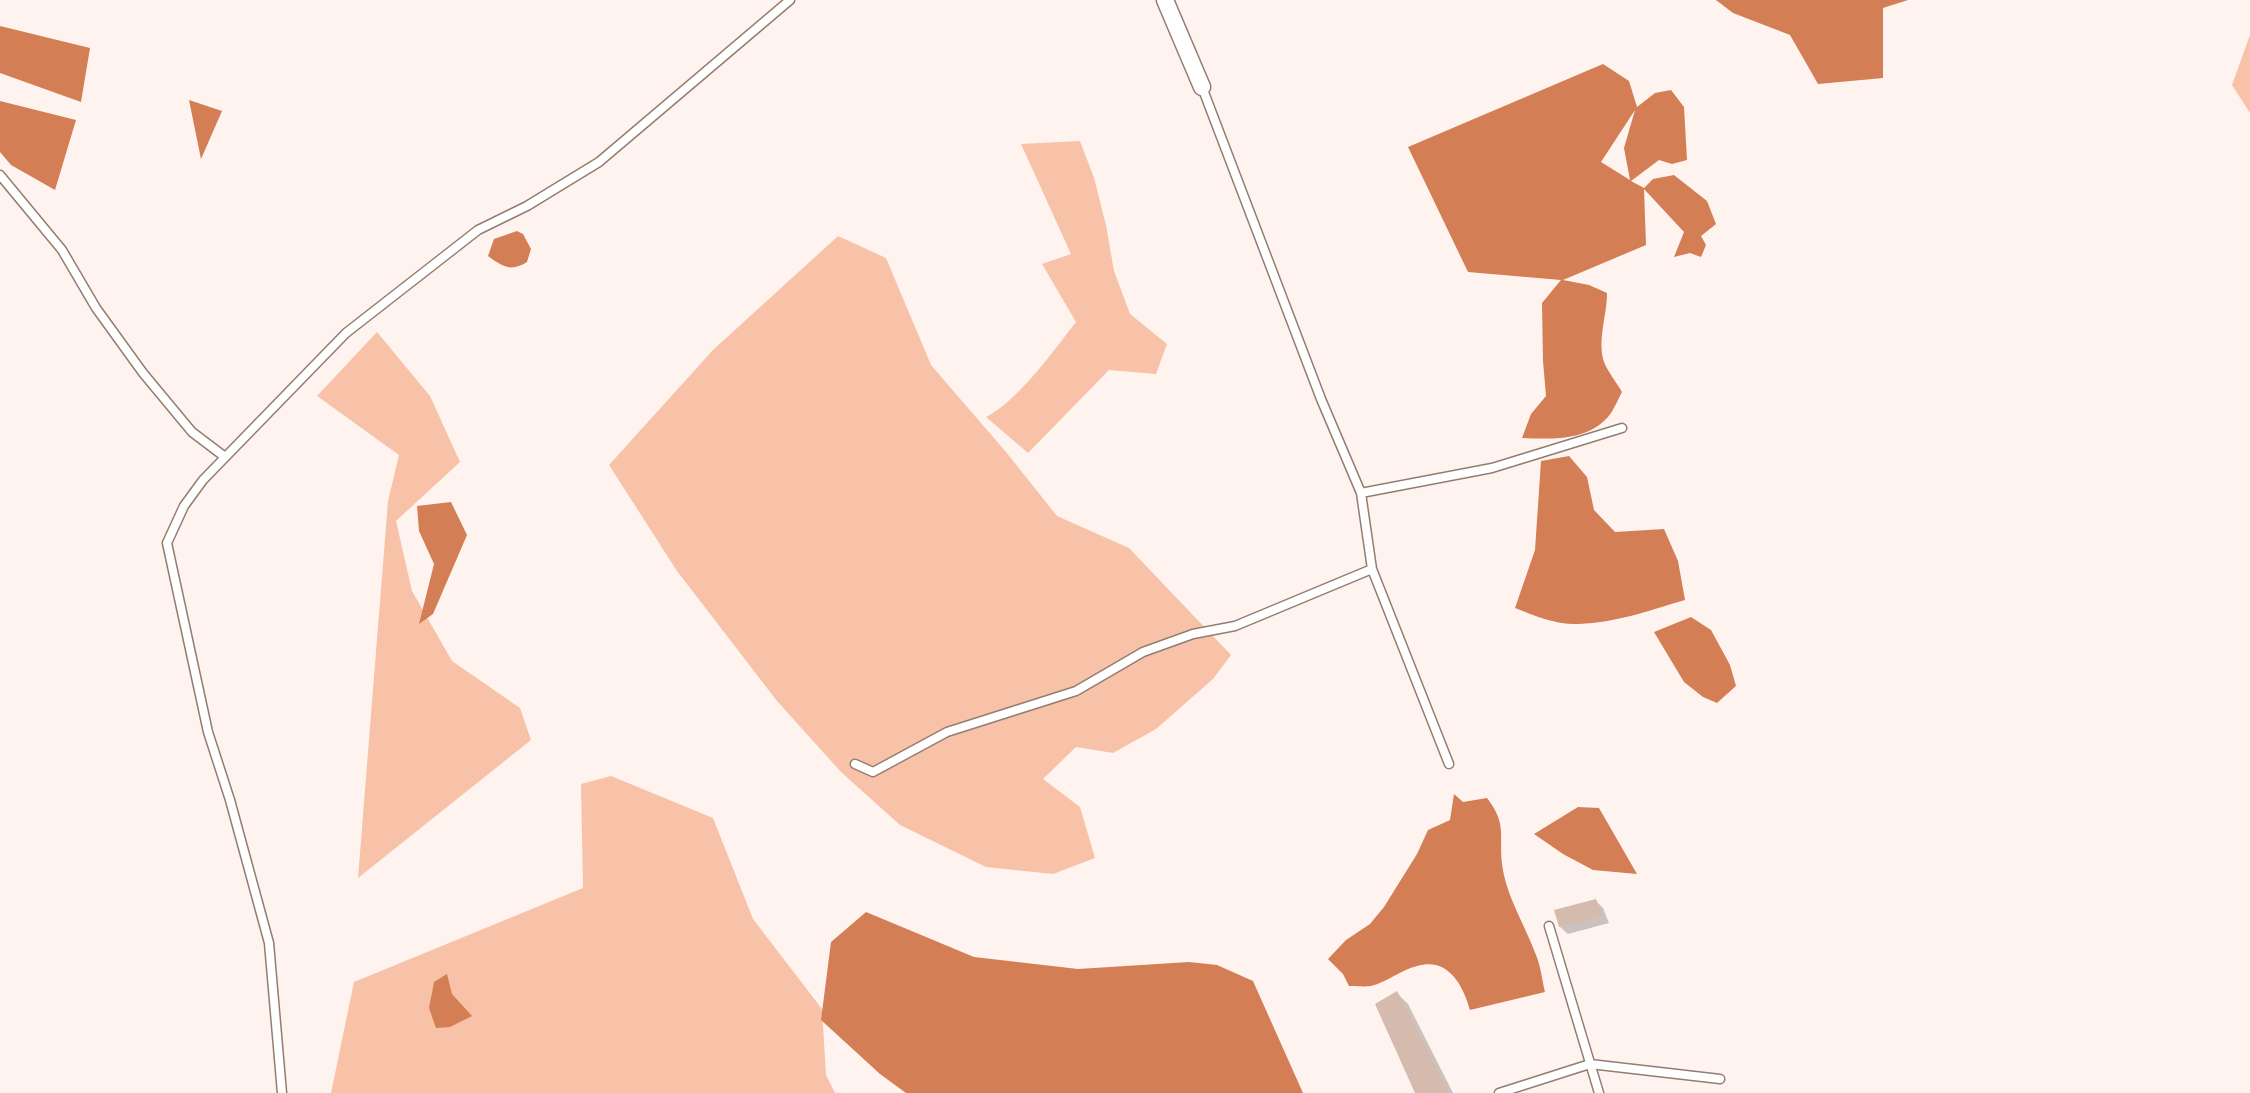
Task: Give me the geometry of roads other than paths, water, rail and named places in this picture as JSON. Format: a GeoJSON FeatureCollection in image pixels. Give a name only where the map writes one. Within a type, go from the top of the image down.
{"type":"FeatureCollection","features":[{"type":"Feature","properties":{"kind":"street"},"geometry":{"type":"LineString","coordinates":[[1166,0],[1202,87]]}},
{"type":"Feature","properties":{"kind":"lane"},"geometry":{"type":"LineString","coordinates":[[282,1093],[269,943],[230,800],[208,732],[167,543],[184,506],[203,480],[346,333],[478,230],[527,206],[599,162],[790,0]]}},
{"type":"Feature","properties":{"kind":"lane"},"geometry":{"type":"LineString","coordinates":[[1202,87],[1321,399],[1361,493],[1372,569],[1449,764]]}},
{"type":"Feature","properties":{"kind":"lane"},"geometry":{"type":"LineString","coordinates":[[0,175],[62,250],[96,308],[143,373],[192,432],[225,457]]}},
{"type":"Feature","properties":{"kind":"lane"},"geometry":{"type":"LineString","coordinates":[[1361,493],[1492,468],[1622,428]]}},
{"type":"Feature","properties":{"kind":"lane"},"geometry":{"type":"LineString","coordinates":[[855,764],[873,772],[947,732],[1076,691],[1143,652],[1193,634],[1235,626],[1372,569]]}},
{"type":"Feature","properties":{"kind":"lane"},"geometry":{"type":"LineString","coordinates":[[1549,926],[1599,1093]]}},
{"type":"Feature","properties":{"kind":"lane"},"geometry":{"type":"LineString","coordinates":[[1499,1093],[1590,1064],[1720,1079]]}}]}
